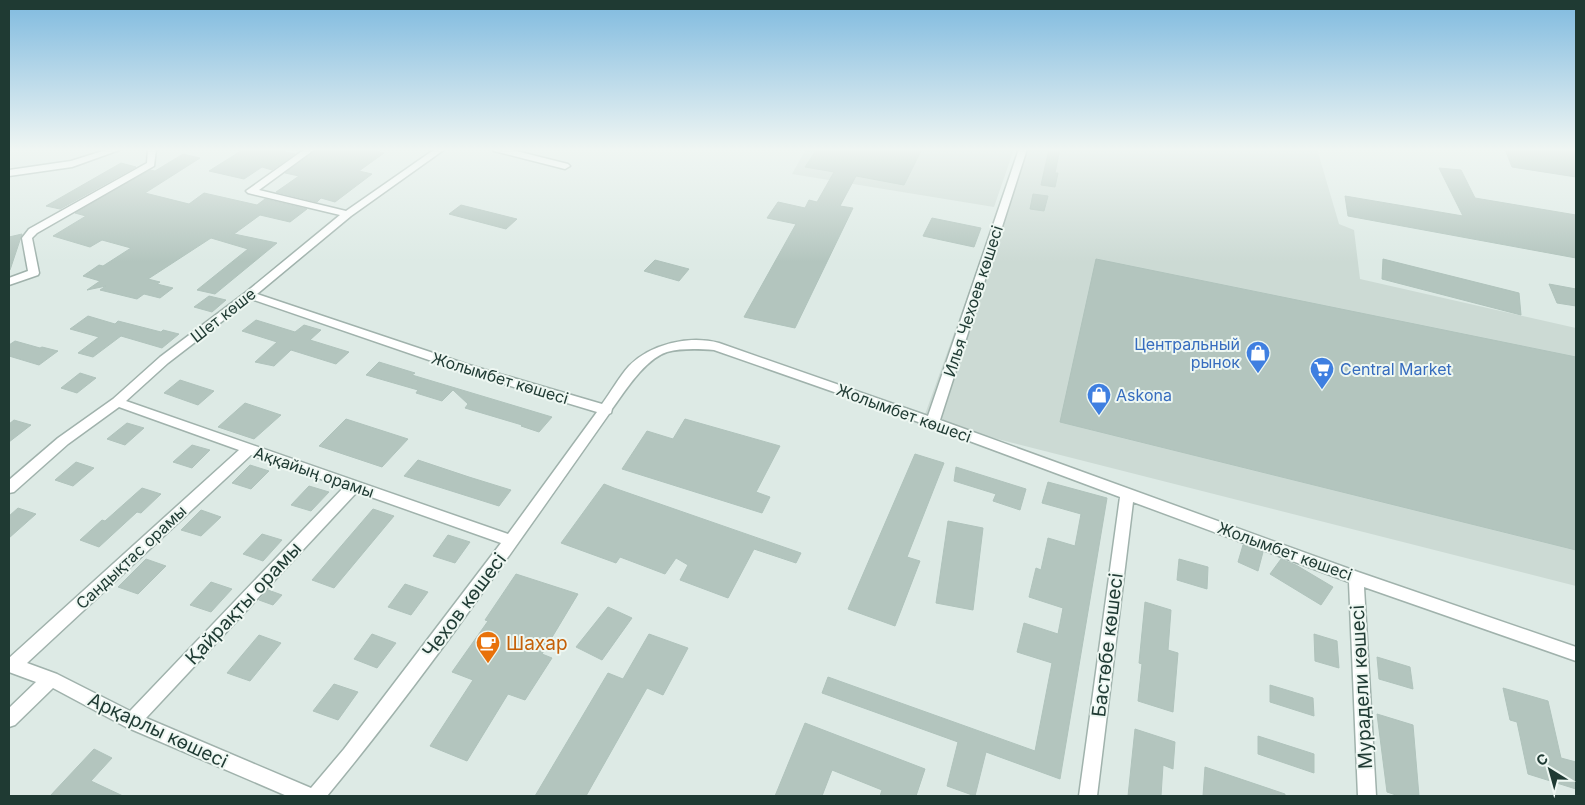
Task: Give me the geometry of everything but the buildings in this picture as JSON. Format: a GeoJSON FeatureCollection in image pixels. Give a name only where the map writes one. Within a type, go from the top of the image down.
{"type":"FeatureCollection","features":[{"type":"Feature","properties":{"kind":"street"},"geometry":{"type":"LineString","coordinates":[[9,282],[34,273],[27,238],[33,231],[111,187]]}},
{"type":"Feature","properties":{"kind":"street"},"geometry":{"type":"LineString","coordinates":[[257,187],[251,191],[348,214]]}},
{"type":"Feature","properties":{"kind":"street","name":"Шет көше"},"geometry":{"type":"LineString","coordinates":[[9,488],[63,441],[117,402],[164,360],[249,295],[348,214],[387,187]]}},
{"type":"Feature","properties":{"kind":"street","name":"Илья Чехоев көшесі"},"geometry":{"type":"LineString","coordinates":[[932,424],[1011,187]]}},
{"type":"Feature","properties":{"kind":"street","name":"Жолымбет көшесі"},"geometry":{"type":"LineString","coordinates":[[249,295],[465,368],[607,410],[634,369],[662,349],[690,345],[715,346],[1126,493],[1356,578],[1576,654]]}},
{"type":"Feature","properties":{"kind":"street","name":"Аққайың орамы"},"geometry":{"type":"LineString","coordinates":[[117,402],[512,541]]}},
{"type":"Feature","properties":{"kind":"street","name":"Чехов көшесі"},"geometry":{"type":"LineString","coordinates":[[316,796],[350,755],[512,541],[607,410]]}},
{"type":"Feature","properties":{"kind":"street","name":"Сандықтас орамы"},"geometry":{"type":"LineString","coordinates":[[11,665],[249,448]]}},
{"type":"Feature","properties":{"kind":"street","name":"Қайрақты орамы"},"geometry":{"type":"LineString","coordinates":[[132,720],[354,486]]}},
{"type":"Feature","properties":{"kind":"street","name":"Бастөбе көшесі"},"geometry":{"type":"LineString","coordinates":[[1088,796],[1126,493]]}},
{"type":"Feature","properties":{"kind":"street","name":"Мурадели көшесі"},"geometry":{"type":"LineString","coordinates":[[1356,578],[1366,796]]}},
{"type":"Feature","properties":{"kind":"street","name":"Арқарлы көшесі"},"geometry":{"type":"LineString","coordinates":[[11,665],[51,679],[132,720],[307,796]]}},
{"type":"Feature","properties":{"kind":"street"},"geometry":{"type":"LineString","coordinates":[[9,720],[51,679]]}},
{"type":"Feature","properties":{"kind":"shaded area"},"geometry":{"type":"Polygon","coordinates":[[[869,187],[1001,187],[994,207],[869,187]]]}},
{"type":"Feature","properties":{"kind":"shaded area","name":"Центральный рынок"},"geometry":{"type":"Polygon","coordinates":[[[1007,187],[1328,187],[1339,224],[1354,230],[1360,279],[1576,328],[1576,586],[923,420],[1007,187]]]}},
{"type":"Feature","properties":{"kind":"place","name":"Центральный рынок"},"geometry":{"type":"Point","coordinates":[1258,374]}},
{"type":"Feature","properties":{"kind":"place","name":"Central Market"},"geometry":{"type":"Point","coordinates":[1322,390]}},
{"type":"Feature","properties":{"kind":"place","name":"Askona"},"geometry":{"type":"Point","coordinates":[1099,416]}},
{"type":"Feature","properties":{"kind":"place","name":"Шахар"},"geometry":{"type":"Point","coordinates":[488,664]}}]}
